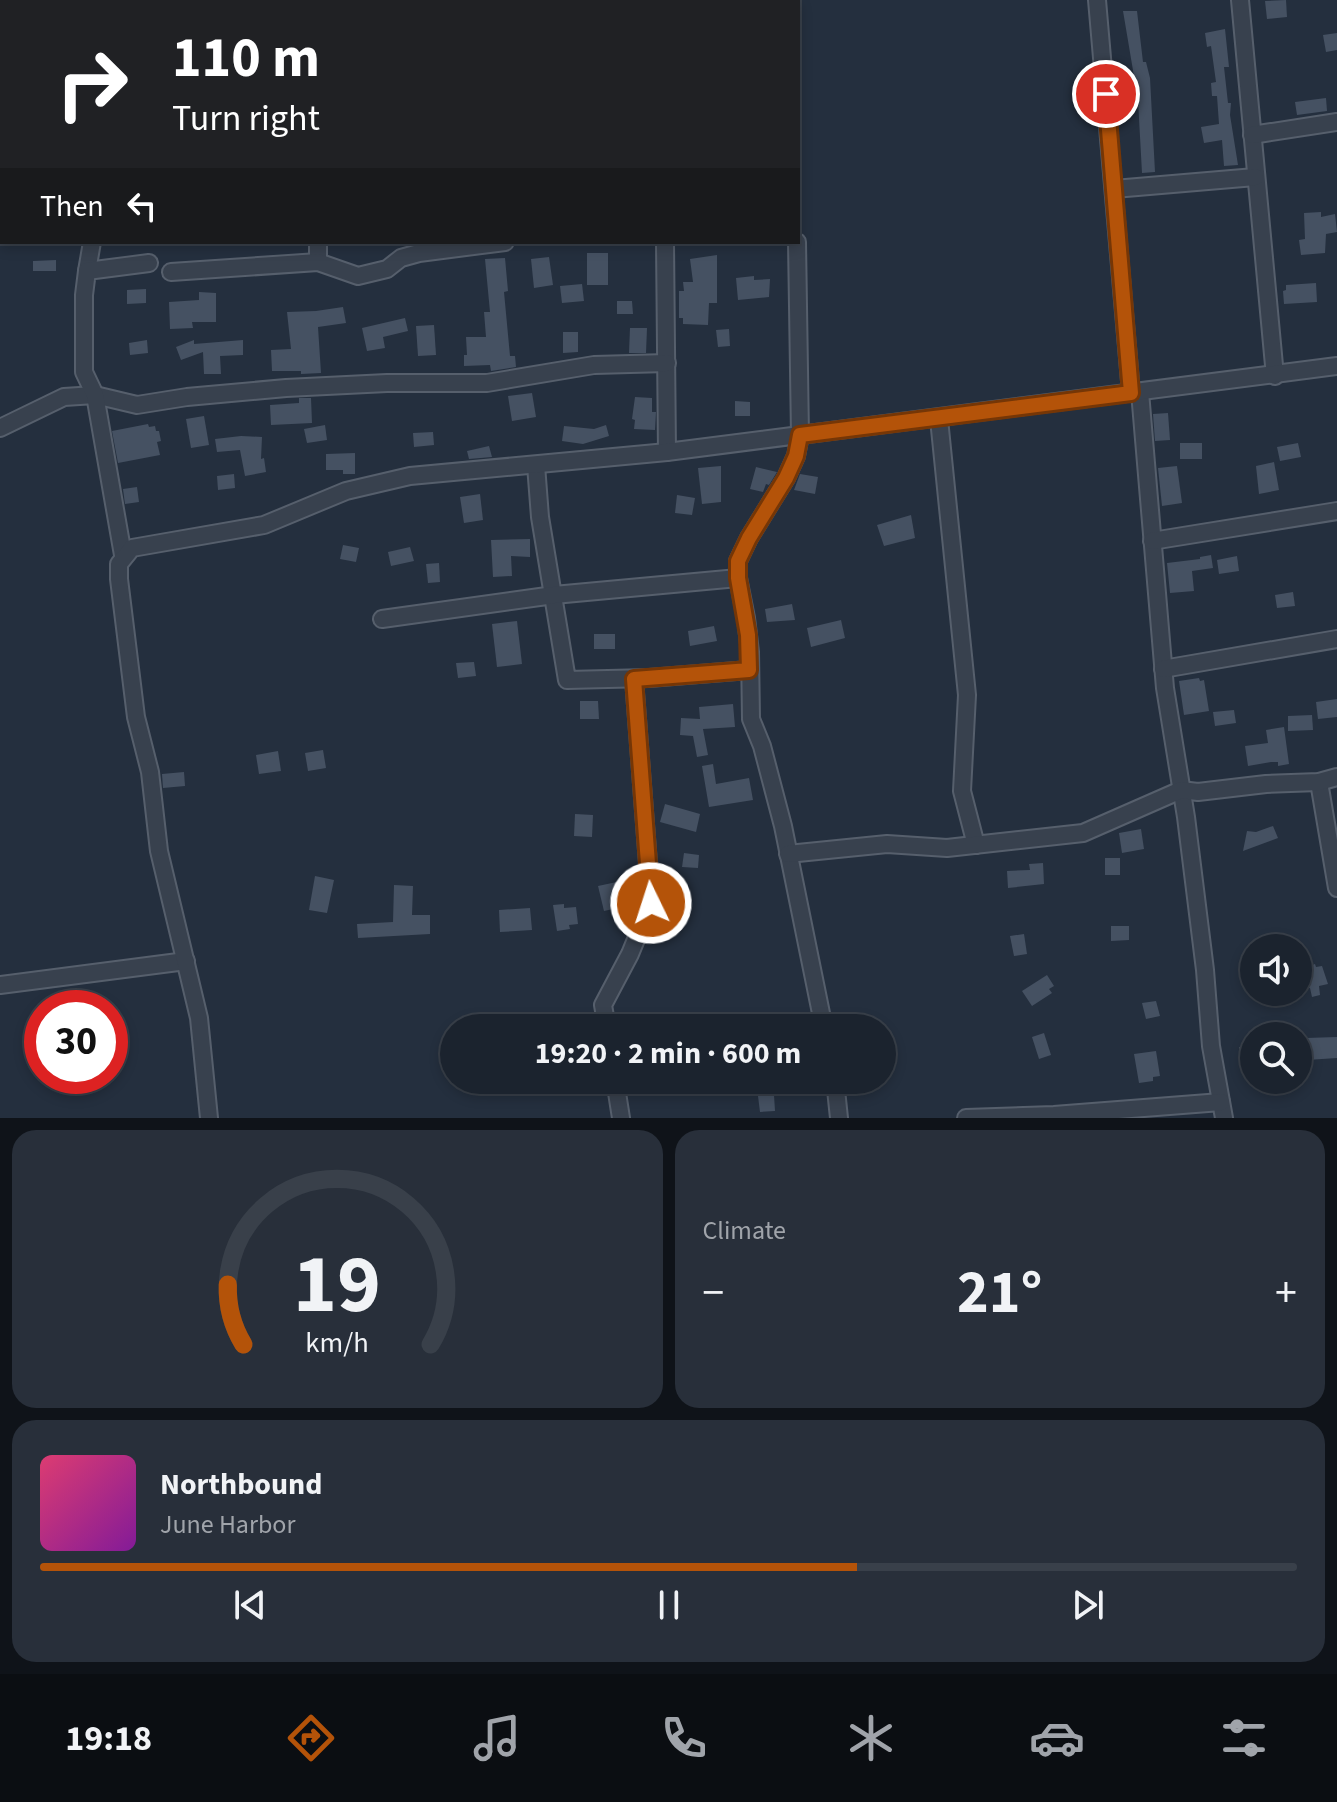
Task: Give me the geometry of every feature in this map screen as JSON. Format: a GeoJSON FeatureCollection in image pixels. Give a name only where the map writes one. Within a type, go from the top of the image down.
{"type":"FeatureCollection","features":[{"type":"Feature","properties":{"kind":"street"},"geometry":{"type":"LineString","coordinates":[[966,1118],[1223,1110],[1211,1046],[1205,970],[1163,669],[1097,0]]}},
{"type":"Feature","properties":{"kind":"street"},"geometry":{"type":"LineString","coordinates":[[1240,0],[1275,376]]}},
{"type":"Feature","properties":{"kind":"street"},"geometry":{"type":"LineString","coordinates":[[1252,135],[1337,122]]}},
{"type":"Feature","properties":{"kind":"street"},"geometry":{"type":"LineString","coordinates":[[1114,189],[1255,177]]}},
{"type":"Feature","properties":{"kind":"street"},"geometry":{"type":"LineString","coordinates":[[92,244],[84,295],[84,372],[95,395],[123,555]]}},
{"type":"Feature","properties":{"kind":"street"},"geometry":{"type":"LineString","coordinates":[[318,244],[318,262]]}},
{"type":"Feature","properties":{"kind":"street"},"geometry":{"type":"LineString","coordinates":[[171,272],[318,262],[358,276],[387,269],[401,258],[419,253],[489,244]]}},
{"type":"Feature","properties":{"kind":"street"},"geometry":{"type":"LineString","coordinates":[[665,244],[667,452]]}},
{"type":"Feature","properties":{"kind":"street"},"geometry":{"type":"LineString","coordinates":[[797,244],[800,435],[796,456],[786,478],[738,561],[738,578],[746,618],[751,719],[762,746],[788,854],[821,1014]]}},
{"type":"Feature","properties":{"kind":"street"},"geometry":{"type":"LineString","coordinates":[[87,271],[149,263]]}},
{"type":"Feature","properties":{"kind":"street"},"geometry":{"type":"LineString","coordinates":[[0,428],[64,397],[95,395],[137,405],[286,388],[387,383],[487,383],[594,365],[667,363]]}},
{"type":"Feature","properties":{"kind":"street"},"geometry":{"type":"LineString","coordinates":[[209,1118],[199,1018],[169,902],[159,851],[150,772],[136,717],[119,579],[119,564],[123,555],[132,548],[264,525],[346,491],[410,476],[667,452],[1337,366]]}},
{"type":"Feature","properties":{"kind":"street"},"geometry":{"type":"LineString","coordinates":[[939,419],[967,695],[962,791],[976,845]]}},
{"type":"Feature","properties":{"kind":"street"},"geometry":{"type":"LineString","coordinates":[[536,465],[540,517],[567,680],[634,679],[749,670]]}},
{"type":"Feature","properties":{"kind":"street"},"geometry":{"type":"LineString","coordinates":[[1152,541],[1337,511]]}},
{"type":"Feature","properties":{"kind":"street"},"geometry":{"type":"LineString","coordinates":[[382,619],[554,595],[738,578]]}},
{"type":"Feature","properties":{"kind":"street"},"geometry":{"type":"LineString","coordinates":[[1163,669],[1337,639]]}},
{"type":"Feature","properties":{"kind":"street"},"geometry":{"type":"LineString","coordinates":[[605,1014],[603,1005],[630,954],[651,903],[634,679]]}},
{"type":"Feature","properties":{"kind":"street"},"geometry":{"type":"LineString","coordinates":[[788,854],[887,844],[947,848],[1083,833],[1181,790],[1198,792],[1319,782],[1337,777]]}},
{"type":"Feature","properties":{"kind":"street"},"geometry":{"type":"LineString","coordinates":[[1319,782],[1337,888]]}},
{"type":"Feature","properties":{"kind":"street"},"geometry":{"type":"LineString","coordinates":[[0,985],[186,961]]}},
{"type":"Feature","properties":{"kind":"street"},"geometry":{"type":"LineString","coordinates":[[617,1094],[621,1118]]}},
{"type":"Feature","properties":{"kind":"street"},"geometry":{"type":"LineString","coordinates":[[836,1094],[839,1118]]}},
{"type":"Feature","properties":{"kind":"building"},"geometry":{"type":"Polygon","coordinates":[[[1286,0],[1287,17],[1267,19],[1265,1],[1286,0]]]}},
{"type":"Feature","properties":{"kind":"building"},"geometry":{"type":"Polygon","coordinates":[[[1123,11],[1137,11],[1143,62],[1146,62],[1150,78],[1155,172],[1142,173],[1138,100],[1123,11]]]}},
{"type":"Feature","properties":{"kind":"building"},"geometry":{"type":"Polygon","coordinates":[[[1225,29],[1229,67],[1224,67],[1238,165],[1224,166],[1222,140],[1204,143],[1201,127],[1219,124],[1217,96],[1212,96],[1211,83],[1216,82],[1211,46],[1207,47],[1205,33],[1225,29]]]}},
{"type":"Feature","properties":{"kind":"building"},"geometry":{"type":"Polygon","coordinates":[[[1337,33],[1337,50],[1326,52],[1323,35],[1337,33]]]}},
{"type":"Feature","properties":{"kind":"building"},"geometry":{"type":"Polygon","coordinates":[[[1326,98],[1327,111],[1297,115],[1295,102],[1326,98]]]}},
{"type":"Feature","properties":{"kind":"building"},"geometry":{"type":"Polygon","coordinates":[[[1321,212],[1321,217],[1335,214],[1337,232],[1326,234],[1325,253],[1301,255],[1299,240],[1305,239],[1304,213],[1321,212]]]}},
{"type":"Feature","properties":{"kind":"building"},"geometry":{"type":"Polygon","coordinates":[[[587,253],[608,253],[608,285],[587,285],[587,253]]]}},
{"type":"Feature","properties":{"kind":"building"},"geometry":{"type":"Polygon","coordinates":[[[717,255],[717,303],[709,303],[708,325],[683,324],[683,318],[679,318],[679,291],[684,291],[683,282],[693,282],[690,259],[717,255]]]}},
{"type":"Feature","properties":{"kind":"building"},"geometry":{"type":"Polygon","coordinates":[[[549,257],[553,285],[534,288],[531,259],[549,257]]]}},
{"type":"Feature","properties":{"kind":"building"},"geometry":{"type":"Polygon","coordinates":[[[505,258],[508,291],[504,292],[510,356],[515,356],[516,367],[491,371],[490,365],[464,366],[466,337],[486,337],[484,312],[490,312],[485,259],[505,258]]]}},
{"type":"Feature","properties":{"kind":"building"},"geometry":{"type":"Polygon","coordinates":[[[56,260],[56,271],[33,271],[33,261],[56,260]]]}},
{"type":"Feature","properties":{"kind":"building"},"geometry":{"type":"Polygon","coordinates":[[[754,276],[754,280],[770,279],[769,297],[738,300],[736,278],[754,276]]]}},
{"type":"Feature","properties":{"kind":"building"},"geometry":{"type":"Polygon","coordinates":[[[1316,283],[1317,302],[1284,304],[1286,285],[1316,283]]]}},
{"type":"Feature","properties":{"kind":"building"},"geometry":{"type":"Polygon","coordinates":[[[582,284],[584,301],[562,303],[560,286],[582,284]]]}},
{"type":"Feature","properties":{"kind":"building"},"geometry":{"type":"Polygon","coordinates":[[[146,289],[146,303],[127,304],[127,290],[146,289]]]}},
{"type":"Feature","properties":{"kind":"building"},"geometry":{"type":"Polygon","coordinates":[[[199,292],[216,293],[216,322],[192,322],[193,328],[170,329],[169,302],[199,300],[199,292]]]}},
{"type":"Feature","properties":{"kind":"building"},"geometry":{"type":"Polygon","coordinates":[[[617,301],[632,301],[633,314],[617,314],[617,301]]]}},
{"type":"Feature","properties":{"kind":"building"},"geometry":{"type":"Polygon","coordinates":[[[343,307],[346,323],[318,327],[321,373],[272,371],[271,350],[291,349],[287,312],[343,307]]]}},
{"type":"Feature","properties":{"kind":"building"},"geometry":{"type":"Polygon","coordinates":[[[405,318],[408,331],[383,337],[385,348],[367,351],[362,328],[405,318]]]}},
{"type":"Feature","properties":{"kind":"building"},"geometry":{"type":"Polygon","coordinates":[[[434,325],[436,355],[418,356],[416,326],[434,325]]]}},
{"type":"Feature","properties":{"kind":"building"},"geometry":{"type":"Polygon","coordinates":[[[630,328],[647,328],[646,353],[629,353],[630,328]]]}},
{"type":"Feature","properties":{"kind":"building"},"geometry":{"type":"Polygon","coordinates":[[[729,329],[730,346],[718,347],[716,330],[729,329]]]}},
{"type":"Feature","properties":{"kind":"building"},"geometry":{"type":"Polygon","coordinates":[[[563,332],[578,332],[578,352],[563,353],[563,332]]]}},
{"type":"Feature","properties":{"kind":"building"},"geometry":{"type":"Polygon","coordinates":[[[147,340],[148,353],[130,355],[129,343],[147,340]]]}},
{"type":"Feature","properties":{"kind":"building"},"geometry":{"type":"Polygon","coordinates":[[[194,340],[194,344],[243,340],[243,355],[220,356],[221,374],[204,374],[203,352],[181,360],[176,347],[194,340]]]}},
{"type":"Feature","properties":{"kind":"building"},"geometry":{"type":"Polygon","coordinates":[[[532,393],[536,417],[512,421],[508,396],[532,393]]]}},
{"type":"Feature","properties":{"kind":"building"},"geometry":{"type":"Polygon","coordinates":[[[635,397],[652,398],[652,412],[656,412],[655,430],[634,429],[635,397]]]}},
{"type":"Feature","properties":{"kind":"building"},"geometry":{"type":"Polygon","coordinates":[[[299,398],[311,398],[312,423],[271,425],[270,405],[299,403],[299,398]]]}},
{"type":"Feature","properties":{"kind":"building"},"geometry":{"type":"Polygon","coordinates":[[[735,401],[750,402],[750,416],[735,416],[735,401]]]}},
{"type":"Feature","properties":{"kind":"building"},"geometry":{"type":"Polygon","coordinates":[[[1168,413],[1170,440],[1155,441],[1153,414],[1168,413]]]}},
{"type":"Feature","properties":{"kind":"building"},"geometry":{"type":"Polygon","coordinates":[[[204,416],[209,445],[191,448],[186,419],[204,416]]]}},
{"type":"Feature","properties":{"kind":"building"},"geometry":{"type":"Polygon","coordinates":[[[148,424],[159,431],[161,441],[157,442],[160,455],[118,463],[112,431],[148,424]]]}},
{"type":"Feature","properties":{"kind":"building"},"geometry":{"type":"Polygon","coordinates":[[[325,425],[327,440],[307,443],[304,429],[325,425]]]}},
{"type":"Feature","properties":{"kind":"building"},"geometry":{"type":"Polygon","coordinates":[[[606,425],[609,436],[583,444],[562,441],[564,426],[594,429],[606,425]]]}},
{"type":"Feature","properties":{"kind":"building"},"geometry":{"type":"Polygon","coordinates":[[[433,432],[434,445],[414,447],[413,433],[433,432]]]}},
{"type":"Feature","properties":{"kind":"building"},"geometry":{"type":"Polygon","coordinates":[[[262,437],[261,459],[264,458],[266,472],[245,476],[240,450],[217,452],[215,439],[262,437]]]}},
{"type":"Feature","properties":{"kind":"building"},"geometry":{"type":"Polygon","coordinates":[[[1180,443],[1202,443],[1202,459],[1180,459],[1180,443]]]}},
{"type":"Feature","properties":{"kind":"building"},"geometry":{"type":"Polygon","coordinates":[[[1298,443],[1301,457],[1280,461],[1277,447],[1298,443]]]}},
{"type":"Feature","properties":{"kind":"building"},"geometry":{"type":"Polygon","coordinates":[[[489,446],[492,457],[469,459],[467,451],[489,446]]]}},
{"type":"Feature","properties":{"kind":"building"},"geometry":{"type":"Polygon","coordinates":[[[355,453],[355,474],[326,470],[326,454],[355,453]]]}},
{"type":"Feature","properties":{"kind":"building"},"geometry":{"type":"Polygon","coordinates":[[[1274,462],[1279,490],[1259,494],[1256,466],[1274,462]]]}},
{"type":"Feature","properties":{"kind":"building"},"geometry":{"type":"Polygon","coordinates":[[[721,466],[721,502],[702,504],[698,468],[721,466]]]}},
{"type":"Feature","properties":{"kind":"building"},"geometry":{"type":"Polygon","coordinates":[[[1177,466],[1182,503],[1162,506],[1158,468],[1177,466]]]}},
{"type":"Feature","properties":{"kind":"building"},"geometry":{"type":"Polygon","coordinates":[[[756,467],[777,472],[763,492],[750,489],[756,467]]]}},
{"type":"Feature","properties":{"kind":"building"},"geometry":{"type":"Polygon","coordinates":[[[234,474],[235,488],[218,490],[217,476],[234,474]]]}},
{"type":"Feature","properties":{"kind":"building"},"geometry":{"type":"Polygon","coordinates":[[[800,474],[818,477],[815,494],[794,490],[800,474]]]}},
{"type":"Feature","properties":{"kind":"building"},"geometry":{"type":"Polygon","coordinates":[[[137,487],[139,502],[125,504],[123,489],[137,487]]]}},
{"type":"Feature","properties":{"kind":"building"},"geometry":{"type":"Polygon","coordinates":[[[480,494],[483,520],[464,523],[460,497],[480,494]]]}},
{"type":"Feature","properties":{"kind":"building"},"geometry":{"type":"Polygon","coordinates":[[[677,495],[695,498],[692,515],[675,513],[677,495]]]}},
{"type":"Feature","properties":{"kind":"building"},"geometry":{"type":"Polygon","coordinates":[[[911,515],[915,538],[884,546],[877,525],[911,515]]]}},
{"type":"Feature","properties":{"kind":"building"},"geometry":{"type":"Polygon","coordinates":[[[530,539],[530,557],[511,556],[512,576],[493,577],[491,540],[530,539]]]}},
{"type":"Feature","properties":{"kind":"building"},"geometry":{"type":"Polygon","coordinates":[[[343,545],[359,548],[356,562],[340,559],[343,545]]]}},
{"type":"Feature","properties":{"kind":"building"},"geometry":{"type":"Polygon","coordinates":[[[410,547],[414,561],[391,566],[388,552],[410,547]]]}},
{"type":"Feature","properties":{"kind":"building"},"geometry":{"type":"Polygon","coordinates":[[[1211,555],[1213,568],[1192,571],[1194,591],[1170,593],[1167,563],[1211,555]]]}},
{"type":"Feature","properties":{"kind":"building"},"geometry":{"type":"Polygon","coordinates":[[[1237,556],[1239,571],[1219,574],[1217,560],[1237,556]]]}},
{"type":"Feature","properties":{"kind":"building"},"geometry":{"type":"Polygon","coordinates":[[[439,563],[440,582],[428,583],[426,564],[439,563]]]}},
{"type":"Feature","properties":{"kind":"building"},"geometry":{"type":"Polygon","coordinates":[[[1293,592],[1295,606],[1277,608],[1275,595],[1293,592]]]}},
{"type":"Feature","properties":{"kind":"building"},"geometry":{"type":"Polygon","coordinates":[[[792,604],[795,620],[767,622],[765,609],[792,604]]]}},
{"type":"Feature","properties":{"kind":"building"},"geometry":{"type":"Polygon","coordinates":[[[841,620],[845,638],[811,647],[807,628],[841,620]]]}},
{"type":"Feature","properties":{"kind":"building"},"geometry":{"type":"Polygon","coordinates":[[[517,621],[522,664],[497,667],[492,624],[517,621]]]}},
{"type":"Feature","properties":{"kind":"building"},"geometry":{"type":"Polygon","coordinates":[[[714,626],[717,641],[690,646],[688,631],[714,626]]]}},
{"type":"Feature","properties":{"kind":"building"},"geometry":{"type":"Polygon","coordinates":[[[594,634],[615,634],[615,649],[594,649],[594,634]]]}},
{"type":"Feature","properties":{"kind":"building"},"geometry":{"type":"Polygon","coordinates":[[[474,662],[476,676],[458,678],[456,663],[474,662]]]}},
{"type":"Feature","properties":{"kind":"building"},"geometry":{"type":"Polygon","coordinates":[[[1199,678],[1200,681],[1204,680],[1209,711],[1184,715],[1179,681],[1199,678]]]}},
{"type":"Feature","properties":{"kind":"building"},"geometry":{"type":"Polygon","coordinates":[[[1337,699],[1337,717],[1318,719],[1316,702],[1337,699]]]}},
{"type":"Feature","properties":{"kind":"building"},"geometry":{"type":"Polygon","coordinates":[[[580,701],[598,701],[599,719],[580,719],[580,701]]]}},
{"type":"Feature","properties":{"kind":"building"},"geometry":{"type":"Polygon","coordinates":[[[733,704],[735,727],[703,729],[708,755],[697,757],[693,736],[680,735],[681,718],[700,719],[699,707],[733,704]]]}},
{"type":"Feature","properties":{"kind":"building"},"geometry":{"type":"Polygon","coordinates":[[[1234,710],[1236,723],[1215,726],[1213,712],[1234,710]]]}},
{"type":"Feature","properties":{"kind":"building"},"geometry":{"type":"Polygon","coordinates":[[[1312,715],[1313,730],[1288,731],[1288,716],[1312,715]]]}},
{"type":"Feature","properties":{"kind":"building"},"geometry":{"type":"Polygon","coordinates":[[[1284,727],[1289,764],[1278,766],[1278,762],[1271,762],[1248,766],[1245,746],[1268,743],[1266,730],[1284,727]]]}},
{"type":"Feature","properties":{"kind":"building"},"geometry":{"type":"Polygon","coordinates":[[[323,750],[326,768],[308,771],[305,753],[323,750]]]}},
{"type":"Feature","properties":{"kind":"building"},"geometry":{"type":"Polygon","coordinates":[[[278,751],[281,771],[259,774],[256,755],[278,751]]]}},
{"type":"Feature","properties":{"kind":"building"},"geometry":{"type":"Polygon","coordinates":[[[713,764],[716,784],[749,778],[753,800],[709,807],[702,766],[713,764]]]}},
{"type":"Feature","properties":{"kind":"building"},"geometry":{"type":"Polygon","coordinates":[[[184,772],[185,786],[163,788],[162,774],[184,772]]]}},
{"type":"Feature","properties":{"kind":"building"},"geometry":{"type":"Polygon","coordinates":[[[665,804],[700,814],[696,832],[660,822],[665,804]]]}},
{"type":"Feature","properties":{"kind":"building"},"geometry":{"type":"Polygon","coordinates":[[[575,814],[593,815],[592,837],[574,836],[575,814]]]}},
{"type":"Feature","properties":{"kind":"building"},"geometry":{"type":"Polygon","coordinates":[[[1273,826],[1278,838],[1243,851],[1247,831],[1256,832],[1273,826]]]}},
{"type":"Feature","properties":{"kind":"building"},"geometry":{"type":"Polygon","coordinates":[[[1141,829],[1144,849],[1122,853],[1119,833],[1141,829]]]}},
{"type":"Feature","properties":{"kind":"building"},"geometry":{"type":"Polygon","coordinates":[[[684,853],[699,855],[698,868],[682,867],[684,853]]]}},
{"type":"Feature","properties":{"kind":"building"},"geometry":{"type":"Polygon","coordinates":[[[1105,858],[1120,858],[1120,875],[1105,875],[1105,858]]]}},
{"type":"Feature","properties":{"kind":"building"},"geometry":{"type":"Polygon","coordinates":[[[1043,863],[1044,884],[1008,888],[1007,871],[1030,870],[1029,864],[1043,863]]]}},
{"type":"Feature","properties":{"kind":"building"},"geometry":{"type":"Polygon","coordinates":[[[315,876],[334,880],[327,913],[309,910],[315,876]]]}},
{"type":"Feature","properties":{"kind":"building"},"geometry":{"type":"Polygon","coordinates":[[[626,880],[631,905],[604,911],[598,886],[626,880]]]}},
{"type":"Feature","properties":{"kind":"building"},"geometry":{"type":"Polygon","coordinates":[[[394,885],[413,886],[412,915],[430,915],[430,934],[358,938],[357,924],[393,922],[394,885]]]}},
{"type":"Feature","properties":{"kind":"building"},"geometry":{"type":"Polygon","coordinates":[[[564,904],[564,908],[576,907],[578,924],[557,931],[553,905],[564,904]]]}},
{"type":"Feature","properties":{"kind":"building"},"geometry":{"type":"Polygon","coordinates":[[[530,908],[532,930],[500,932],[499,910],[530,908]]]}},
{"type":"Feature","properties":{"kind":"building"},"geometry":{"type":"Polygon","coordinates":[[[1111,926],[1129,926],[1129,940],[1111,941],[1111,926]]]}},
{"type":"Feature","properties":{"kind":"building"},"geometry":{"type":"Polygon","coordinates":[[[1024,934],[1027,954],[1014,956],[1010,936],[1024,934]]]}},
{"type":"Feature","properties":{"kind":"building"},"geometry":{"type":"Polygon","coordinates":[[[1312,965],[1322,966],[1328,984],[1319,986],[1320,995],[1312,997],[1312,965]]]}},
{"type":"Feature","properties":{"kind":"building"},"geometry":{"type":"Polygon","coordinates":[[[1047,975],[1054,986],[1049,989],[1052,993],[1032,1006],[1022,991],[1047,975]]]}},
{"type":"Feature","properties":{"kind":"building"},"geometry":{"type":"Polygon","coordinates":[[[1156,1001],[1160,1016],[1146,1019],[1142,1003],[1156,1001]]]}},
{"type":"Feature","properties":{"kind":"building"},"geometry":{"type":"Polygon","coordinates":[[[1044,1033],[1051,1055],[1039,1059],[1032,1037],[1044,1033]]]}},
{"type":"Feature","properties":{"kind":"building"},"geometry":{"type":"Polygon","coordinates":[[[1337,1037],[1337,1058],[1312,1060],[1312,1038],[1337,1037]]]}},
{"type":"Feature","properties":{"kind":"building"},"geometry":{"type":"Polygon","coordinates":[[[1156,1051],[1160,1076],[1153,1077],[1153,1081],[1139,1083],[1134,1054],[1156,1051]]]}},
{"type":"Feature","properties":{"kind":"building"},"geometry":{"type":"Polygon","coordinates":[[[774,1095],[775,1111],[760,1112],[758,1096],[774,1095]]]}},
{"type":"Feature","properties":{"kind":"route"},"geometry":{"type":"LineString","coordinates":[[651,903],[634,679],[749,670],[750,652],[738,561],[786,478],[796,456],[800,435],[1131,393],[1106,94]]}}]}
